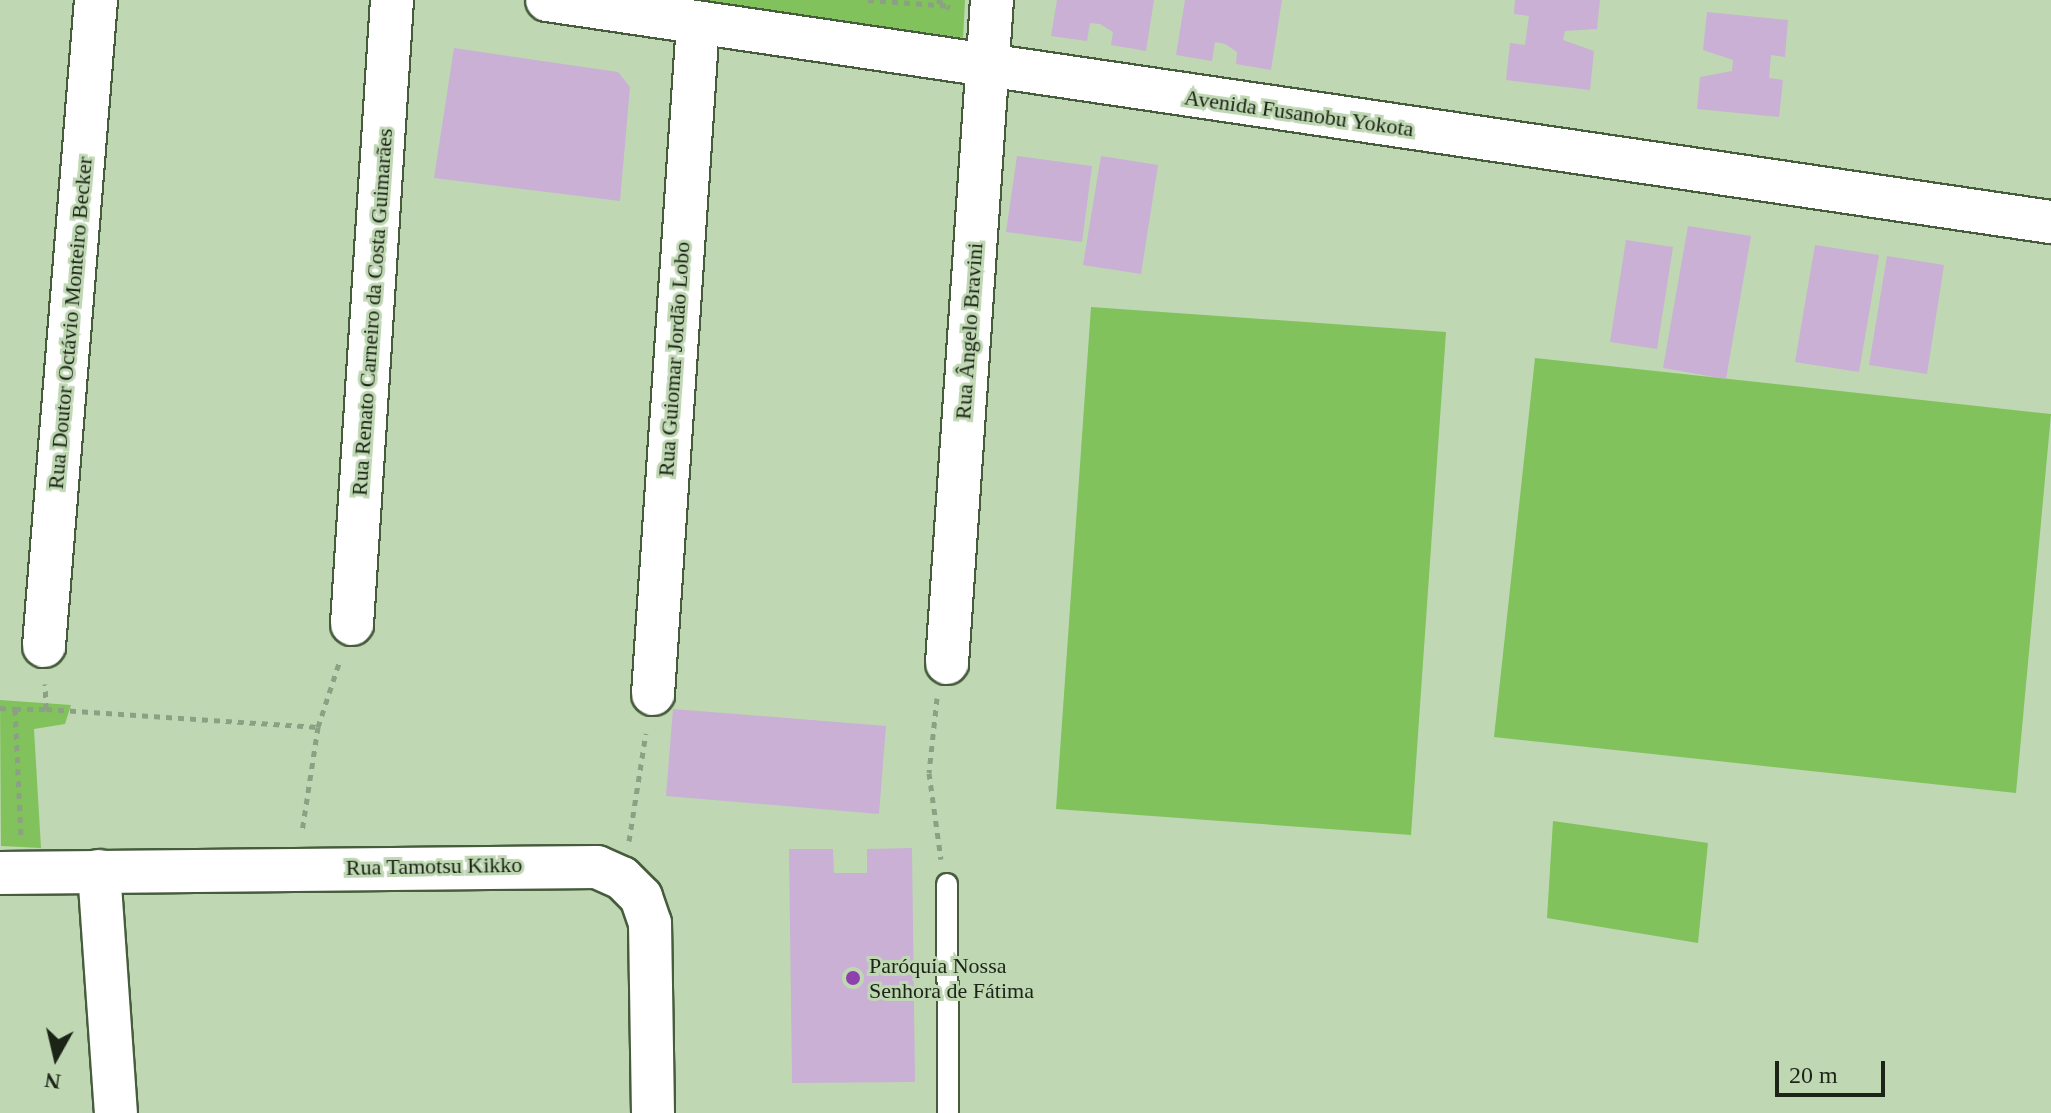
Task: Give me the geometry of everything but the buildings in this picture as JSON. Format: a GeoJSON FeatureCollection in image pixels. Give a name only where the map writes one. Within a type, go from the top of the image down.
{"type":"FeatureCollection","features":[{"type":"Feature","properties":{"kind":"street","name":"Rua Doutor Octávio Monteiro Becker"},"geometry":{"type":"LineString","coordinates":[[44,646],[96,0]]}},
{"type":"Feature","properties":{"kind":"street","name":"Rua Renato Carneiro da Costa Guimarães"},"geometry":{"type":"LineString","coordinates":[[352,624],[392,0]]}},
{"type":"Feature","properties":{"kind":"street","name":"Avenida Fusanobu Yokota"},"geometry":{"type":"LineString","coordinates":[[547,0],[2051,222]]}},
{"type":"Feature","properties":{"kind":"street","name":"Rua Ângelo Bravini"},"geometry":{"type":"LineString","coordinates":[[947,663],[992,0]]}},
{"type":"Feature","properties":{"kind":"street","name":"Rua Guiomar Jordão Lobo"},"geometry":{"type":"LineString","coordinates":[[653,694],[698,24]]}},
{"type":"Feature","properties":{"kind":"street","name":"Rua Tamotsu Kikko"},"geometry":{"type":"LineString","coordinates":[[11,857],[99,871],[568,864],[622,878]]}},
{"type":"Feature","properties":{"kind":"street"},"geometry":{"type":"LineString","coordinates":[[99,871],[116,1113]]}},
{"type":"Feature","properties":{"kind":"street"},"geometry":{"type":"LineString","coordinates":[[622,878],[641,897],[650,923],[653,1113]]}},
{"type":"Feature","properties":{"kind":"lane"},"geometry":{"type":"LineString","coordinates":[[947,884],[948,1113]]}},
{"type":"Feature","properties":{"kind":"path"},"geometry":{"type":"LineString","coordinates":[[868,0],[951,9]]}},
{"type":"Feature","properties":{"kind":"path"},"geometry":{"type":"LineString","coordinates":[[937,0],[951,9]]}},
{"type":"Feature","properties":{"kind":"path"},"geometry":{"type":"LineString","coordinates":[[951,9],[952,0]]}},
{"type":"Feature","properties":{"kind":"path"},"geometry":{"type":"LineString","coordinates":[[296,868],[318,727],[352,624]]}},
{"type":"Feature","properties":{"kind":"path"},"geometry":{"type":"LineString","coordinates":[[947,663],[929,773],[947,884]]}},
{"type":"Feature","properties":{"kind":"path"},"geometry":{"type":"LineString","coordinates":[[622,878],[653,694]]}},
{"type":"Feature","properties":{"kind":"path"},"geometry":{"type":"LineString","coordinates":[[0,708],[15,709],[11,857]]}},
{"type":"Feature","properties":{"kind":"path"},"geometry":{"type":"LineString","coordinates":[[46,709],[318,727]]}},
{"type":"Feature","properties":{"kind":"green space"},"geometry":{"type":"Polygon","coordinates":[[[700,0],[965,0],[963,38],[700,0]]]}},
{"type":"Feature","properties":{"kind":"green space"},"geometry":{"type":"Polygon","coordinates":[[[1091,307],[1446,332],[1411,835],[1056,809],[1091,307]]]}},
{"type":"Feature","properties":{"kind":"green space"},"geometry":{"type":"Polygon","coordinates":[[[1535,358],[2051,414],[2016,793],[1494,737],[1535,358]]]}},
{"type":"Feature","properties":{"kind":"green space"},"geometry":{"type":"Polygon","coordinates":[[[0,700],[71,705],[65,724],[34,729],[41,848],[1,846],[0,700]]]}},
{"type":"Feature","properties":{"kind":"green space"},"geometry":{"type":"Polygon","coordinates":[[[1553,821],[1708,843],[1698,943],[1547,918],[1553,821]]]}},
{"type":"Feature","properties":{"kind":"place","name":"Paróquia Nossa Senhora de Fátima"},"geometry":{"type":"Point","coordinates":[853,978]}}]}
